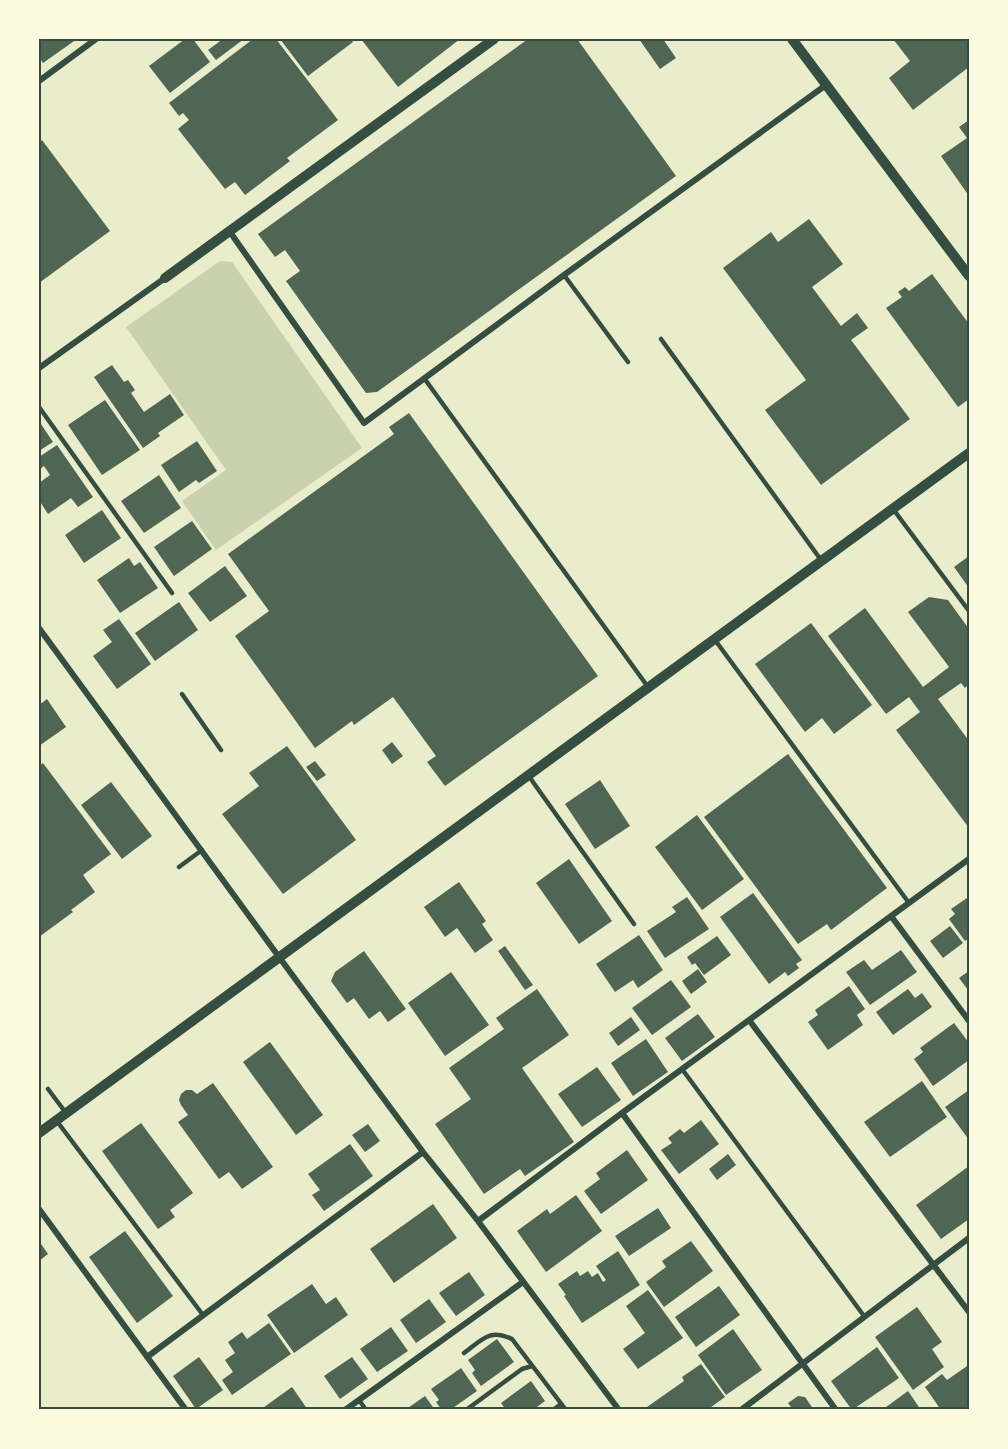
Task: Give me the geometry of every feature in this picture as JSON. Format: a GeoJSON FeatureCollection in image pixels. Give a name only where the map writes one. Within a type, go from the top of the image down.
{"type":"FeatureCollection","features":[{"type":"Feature","properties":{"kind":"street"},"geometry":{"type":"LineString","coordinates":[[39,81],[96,39]]}},
{"type":"Feature","properties":{"kind":"street"},"geometry":{"type":"LineString","coordinates":[[39,368],[494,39]]}},
{"type":"Feature","properties":{"kind":"street"},"geometry":{"type":"LineString","coordinates":[[792,39],[969,276]]}},
{"type":"Feature","properties":{"kind":"street"},"geometry":{"type":"LineString","coordinates":[[230,232],[364,423],[826,84]]}},
{"type":"Feature","properties":{"kind":"street"},"geometry":{"type":"LineString","coordinates":[[39,1133],[969,453]]}},
{"type":"Feature","properties":{"kind":"street"},"geometry":{"type":"LineString","coordinates":[[39,628],[423,1152],[478,1221],[619,1410]]}},
{"type":"Feature","properties":{"kind":"street"},"geometry":{"type":"LineString","coordinates":[[478,1221],[969,859]]}},
{"type":"Feature","properties":{"kind":"street"},"geometry":{"type":"LineString","coordinates":[[891,916],[969,1020]]}},
{"type":"Feature","properties":{"kind":"street"},"geometry":{"type":"LineString","coordinates":[[749,1020],[969,1312]]}},
{"type":"Feature","properties":{"kind":"street"},"geometry":{"type":"LineString","coordinates":[[622,1113],[836,1410]]}},
{"type":"Feature","properties":{"kind":"street"},"geometry":{"type":"LineString","coordinates":[[147,1357],[423,1152]]}},
{"type":"Feature","properties":{"kind":"street"},"geometry":{"type":"LineString","coordinates":[[39,1209],[186,1410]]}},
{"type":"Feature","properties":{"kind":"street"},"geometry":{"type":"LineString","coordinates":[[741,1410],[969,1238]]}},
{"type":"Feature","properties":{"kind":"street"},"geometry":{"type":"LineString","coordinates":[[345,1410],[523,1282]]}},
{"type":"Feature","properties":{"kind":"lane"},"geometry":{"type":"LineString","coordinates":[[564,275],[628,362]]}},
{"type":"Feature","properties":{"kind":"lane"},"geometry":{"type":"LineString","coordinates":[[661,339],[822,561]]}},
{"type":"Feature","properties":{"kind":"lane"},"geometry":{"type":"LineString","coordinates":[[424,378],[648,687]]}},
{"type":"Feature","properties":{"kind":"lane"},"geometry":{"type":"LineString","coordinates":[[39,407],[172,593]]}},
{"type":"Feature","properties":{"kind":"lane"},"geometry":{"type":"LineString","coordinates":[[893,509],[969,610]]}},
{"type":"Feature","properties":{"kind":"lane"},"geometry":{"type":"LineString","coordinates":[[714,639],[909,903]]}},
{"type":"Feature","properties":{"kind":"lane"},"geometry":{"type":"LineString","coordinates":[[182,694],[221,750]]}},
{"type":"Feature","properties":{"kind":"lane"},"geometry":{"type":"LineString","coordinates":[[528,775],[634,924]]}},
{"type":"Feature","properties":{"kind":"lane"},"geometry":{"type":"LineString","coordinates":[[179,867],[202,850]]}},
{"type":"Feature","properties":{"kind":"lane"},"geometry":{"type":"LineString","coordinates":[[682,1069],[864,1316]]}},
{"type":"Feature","properties":{"kind":"lane"},"geometry":{"type":"LineString","coordinates":[[48,1089],[66,1113]]}},
{"type":"Feature","properties":{"kind":"lane"},"geometry":{"type":"LineString","coordinates":[[56,1120],[203,1315]]}},
{"type":"Feature","properties":{"kind":"lane"},"geometry":{"type":"LineString","coordinates":[[464,1353],[487,1336],[502,1334],[512,1339],[566,1410]]}},
{"type":"Feature","properties":{"kind":"lane"},"geometry":{"type":"LineString","coordinates":[[466,1410],[522,1369],[532,1366]]}},
{"type":"Feature","properties":{"kind":"lane"},"geometry":{"type":"LineString","coordinates":[[359,1400],[366,1410]]}},
{"type":"Feature","properties":{"kind":"lane"},"geometry":{"type":"LineString","coordinates":[[554,1410],[561,1404]]}},
{"type":"Feature","properties":{"kind":"green space"},"geometry":{"type":"Polygon","coordinates":[[[220,261],[232,262],[362,448],[216,550],[182,501],[226,470],[126,327],[220,261]]]}},
{"type":"Feature","properties":{"kind":"building"},"geometry":{"type":"Polygon","coordinates":[[[39,39],[77,39],[43,63],[39,57],[39,39]]]}},
{"type":"Feature","properties":{"kind":"building"},"geometry":{"type":"Polygon","coordinates":[[[185,39],[193,39],[210,62],[170,93],[149,66],[185,39]]]}},
{"type":"Feature","properties":{"kind":"building"},"geometry":{"type":"Polygon","coordinates":[[[223,39],[244,39],[216,60],[208,50],[223,39]]]}},
{"type":"Feature","properties":{"kind":"building"},"geometry":{"type":"Polygon","coordinates":[[[253,39],[276,39],[338,120],[287,158],[290,161],[245,195],[235,182],[225,189],[178,129],[189,120],[183,113],[179,116],[169,103],[253,39]]]}},
{"type":"Feature","properties":{"kind":"building"},"geometry":{"type":"Polygon","coordinates":[[[280,39],[351,39],[353,42],[308,76],[280,39]]]}},
{"type":"Feature","properties":{"kind":"building"},"geometry":{"type":"Polygon","coordinates":[[[361,39],[460,39],[398,87],[361,39]]]}},
{"type":"Feature","properties":{"kind":"building"},"geometry":{"type":"Polygon","coordinates":[[[528,39],[577,39],[676,176],[377,392],[366,393],[286,281],[300,271],[285,250],[275,257],[258,234],[528,39]]]}},
{"type":"Feature","properties":{"kind":"building"},"geometry":{"type":"Polygon","coordinates":[[[639,39],[663,39],[676,58],[660,69],[639,39]]]}},
{"type":"Feature","properties":{"kind":"building"},"geometry":{"type":"Polygon","coordinates":[[[893,39],[969,39],[969,67],[913,110],[889,78],[910,61],[893,39]]]}},
{"type":"Feature","properties":{"kind":"building"},"geometry":{"type":"Polygon","coordinates":[[[969,120],[969,196],[941,156],[967,138],[959,127],[969,120]]]}},
{"type":"Feature","properties":{"kind":"building"},"geometry":{"type":"Polygon","coordinates":[[[42,140],[110,231],[39,283],[39,143],[42,140]]]}},
{"type":"Feature","properties":{"kind":"building"},"geometry":{"type":"Polygon","coordinates":[[[809,219],[843,264],[812,287],[841,326],[857,313],[868,328],[851,340],[910,419],[821,485],[765,410],[806,380],[723,268],[771,232],[778,242],[809,219]]]}},
{"type":"Feature","properties":{"kind":"building"},"geometry":{"type":"Polygon","coordinates":[[[932,274],[969,324],[969,399],[958,407],[886,308],[902,297],[898,292],[905,287],[909,291],[932,274]]]}},
{"type":"Feature","properties":{"kind":"building"},"geometry":{"type":"Polygon","coordinates":[[[112,365],[124,382],[128,380],[135,390],[131,393],[144,412],[170,394],[184,415],[158,433],[160,436],[143,448],[94,377],[112,365]]]}},
{"type":"Feature","properties":{"kind":"building"},"geometry":{"type":"Polygon","coordinates":[[[105,400],[140,450],[102,475],[68,425],[105,400]]]}},
{"type":"Feature","properties":{"kind":"building"},"geometry":{"type":"Polygon","coordinates":[[[409,413],[598,676],[445,786],[427,762],[436,756],[393,697],[354,725],[352,721],[315,748],[235,636],[269,611],[228,554],[394,434],[389,427],[409,413]]]}},
{"type":"Feature","properties":{"kind":"building"},"geometry":{"type":"Polygon","coordinates":[[[39,421],[53,442],[39,451],[39,421]]]}},
{"type":"Feature","properties":{"kind":"building"},"geometry":{"type":"Polygon","coordinates":[[[197,441],[217,471],[199,483],[196,480],[179,492],[161,465],[197,441]]]}},
{"type":"Feature","properties":{"kind":"building"},"geometry":{"type":"Polygon","coordinates":[[[57,445],[93,497],[78,507],[71,498],[48,514],[39,500],[39,483],[50,475],[44,466],[39,470],[39,457],[57,445]]]}},
{"type":"Feature","properties":{"kind":"building"},"geometry":{"type":"Polygon","coordinates":[[[159,475],[181,508],[144,533],[121,501],[159,475]]]}},
{"type":"Feature","properties":{"kind":"building"},"geometry":{"type":"Polygon","coordinates":[[[102,510],[121,538],[84,563],[65,535],[102,510]]]}},
{"type":"Feature","properties":{"kind":"building"},"geometry":{"type":"Polygon","coordinates":[[[192,521],[212,549],[174,576],[154,547],[192,521]]]}},
{"type":"Feature","properties":{"kind":"building"},"geometry":{"type":"Polygon","coordinates":[[[969,556],[969,588],[954,567],[969,556]]]}},
{"type":"Feature","properties":{"kind":"building"},"geometry":{"type":"Polygon","coordinates":[[[129,558],[134,566],[140,562],[158,588],[120,613],[97,580],[129,558]]]}},
{"type":"Feature","properties":{"kind":"building"},"geometry":{"type":"Polygon","coordinates":[[[225,566],[247,596],[210,622],[188,593],[225,566]]]}},
{"type":"Feature","properties":{"kind":"building"},"geometry":{"type":"Polygon","coordinates":[[[929,597],[948,600],[969,629],[969,684],[965,688],[961,683],[938,699],[969,741],[969,828],[896,730],[920,712],[909,697],[886,714],[828,636],[865,608],[923,687],[949,667],[908,612],[929,597]]]}},
{"type":"Feature","properties":{"kind":"building"},"geometry":{"type":"Polygon","coordinates":[[[179,602],[198,630],[155,661],[135,633],[179,602]]]}},
{"type":"Feature","properties":{"kind":"building"},"geometry":{"type":"Polygon","coordinates":[[[119,619],[151,664],[117,689],[93,656],[112,642],[103,630],[119,619]]]}},
{"type":"Feature","properties":{"kind":"building"},"geometry":{"type":"Polygon","coordinates":[[[811,623],[872,705],[834,734],[822,718],[805,732],[755,664],[811,623]]]}},
{"type":"Feature","properties":{"kind":"building"},"geometry":{"type":"Polygon","coordinates":[[[47,699],[66,727],[39,746],[39,705],[47,699]]]}},
{"type":"Feature","properties":{"kind":"building"},"geometry":{"type":"Polygon","coordinates":[[[392,742],[403,756],[392,764],[382,750],[392,742]]]}},
{"type":"Feature","properties":{"kind":"building"},"geometry":{"type":"Polygon","coordinates":[[[287,746],[356,840],[283,894],[222,814],[259,786],[249,773],[287,746]]]}},
{"type":"Feature","properties":{"kind":"building"},"geometry":{"type":"Polygon","coordinates":[[[788,754],[887,888],[831,930],[827,924],[798,944],[704,817],[788,754]]]}},
{"type":"Feature","properties":{"kind":"building"},"geometry":{"type":"Polygon","coordinates":[[[315,761],[326,775],[317,781],[306,767],[315,761]]]}},
{"type":"Feature","properties":{"kind":"building"},"geometry":{"type":"Polygon","coordinates":[[[43,763],[111,854],[83,875],[95,892],[71,910],[73,912],[39,937],[39,766],[43,763]]]}},
{"type":"Feature","properties":{"kind":"building"},"geometry":{"type":"Polygon","coordinates":[[[600,780],[630,826],[595,849],[565,804],[600,780]]]}},
{"type":"Feature","properties":{"kind":"building"},"geometry":{"type":"Polygon","coordinates":[[[111,782],[152,836],[122,859],[81,805],[111,782]]]}},
{"type":"Feature","properties":{"kind":"building"},"geometry":{"type":"Polygon","coordinates":[[[697,815],[744,879],[702,910],[655,847],[697,815]]]}},
{"type":"Feature","properties":{"kind":"building"},"geometry":{"type":"Polygon","coordinates":[[[569,859],[612,921],[579,944],[536,883],[569,859]]]}},
{"type":"Feature","properties":{"kind":"building"},"geometry":{"type":"Polygon","coordinates":[[[459,882],[486,921],[482,924],[493,940],[475,953],[457,928],[445,937],[424,907],[459,882]]]}},
{"type":"Feature","properties":{"kind":"building"},"geometry":{"type":"Polygon","coordinates":[[[753,893],[802,960],[796,964],[799,968],[788,976],[785,972],[769,984],[720,917],[753,893]]]}},
{"type":"Feature","properties":{"kind":"building"},"geometry":{"type":"Polygon","coordinates":[[[687,897],[709,929],[665,958],[647,931],[676,912],[672,907],[687,897]]]}},
{"type":"Feature","properties":{"kind":"building"},"geometry":{"type":"Polygon","coordinates":[[[967,898],[969,900],[969,938],[965,941],[949,919],[955,914],[951,909],[967,898]]]}},
{"type":"Feature","properties":{"kind":"building"},"geometry":{"type":"Polygon","coordinates":[[[950,926],[963,943],[943,958],[930,941],[950,926]]]}},
{"type":"Feature","properties":{"kind":"building"},"geometry":{"type":"Polygon","coordinates":[[[639,935],[663,970],[638,988],[633,980],[615,992],[596,964],[639,935]]]}},
{"type":"Feature","properties":{"kind":"building"},"geometry":{"type":"Polygon","coordinates":[[[717,936],[731,955],[704,975],[695,963],[692,965],[687,957],[717,936]]]}},
{"type":"Feature","properties":{"kind":"building"},"geometry":{"type":"Polygon","coordinates":[[[505,946],[533,985],[525,990],[498,951],[505,946]]]}},
{"type":"Feature","properties":{"kind":"building"},"geometry":{"type":"Polygon","coordinates":[[[901,950],[917,972],[870,1005],[846,972],[864,960],[872,970],[901,950]]]}},
{"type":"Feature","properties":{"kind":"building"},"geometry":{"type":"Polygon","coordinates":[[[364,951],[406,1009],[388,1022],[380,1011],[369,1019],[354,998],[347,1003],[331,981],[335,972],[364,951]]]}},
{"type":"Feature","properties":{"kind":"building"},"geometry":{"type":"Polygon","coordinates":[[[698,969],[707,982],[691,994],[682,981],[698,969]]]}},
{"type":"Feature","properties":{"kind":"building"},"geometry":{"type":"Polygon","coordinates":[[[969,971],[969,988],[968,990],[959,978],[969,971]]]}},
{"type":"Feature","properties":{"kind":"building"},"geometry":{"type":"Polygon","coordinates":[[[451,972],[489,1025],[445,1056],[408,1003],[451,972]]]}},
{"type":"Feature","properties":{"kind":"building"},"geometry":{"type":"Polygon","coordinates":[[[671,980],[691,1007],[652,1035],[632,1008],[671,980]]]}},
{"type":"Feature","properties":{"kind":"building"},"geometry":{"type":"Polygon","coordinates":[[[849,986],[865,1009],[857,1015],[863,1025],[828,1050],[808,1022],[818,1015],[815,1010],[849,986]]]}},
{"type":"Feature","properties":{"kind":"building"},"geometry":{"type":"Polygon","coordinates":[[[537,989],[569,1035],[522,1068],[574,1142],[525,1176],[520,1169],[484,1194],[435,1124],[471,1099],[449,1068],[504,1029],[496,1018],[537,989]]]}},
{"type":"Feature","properties":{"kind":"building"},"geometry":{"type":"Polygon","coordinates":[[[908,989],[915,998],[922,993],[932,1007],[893,1035],[876,1012],[908,989]]]}},
{"type":"Feature","properties":{"kind":"building"},"geometry":{"type":"Polygon","coordinates":[[[698,1014],[715,1037],[682,1061],[665,1038],[698,1014]]]}},
{"type":"Feature","properties":{"kind":"building"},"geometry":{"type":"Polygon","coordinates":[[[631,1017],[640,1030],[618,1046],[609,1033],[631,1017]]]}},
{"type":"Feature","properties":{"kind":"building"},"geometry":{"type":"Polygon","coordinates":[[[954,1023],[969,1043],[969,1060],[933,1086],[914,1059],[923,1052],[920,1048],[954,1023]]]}},
{"type":"Feature","properties":{"kind":"building"},"geometry":{"type":"Polygon","coordinates":[[[646,1039],[668,1072],[633,1096],[611,1063],[646,1039]]]}},
{"type":"Feature","properties":{"kind":"building"},"geometry":{"type":"Polygon","coordinates":[[[270,1042],[323,1115],[296,1135],[243,1062],[270,1042]]]}},
{"type":"Feature","properties":{"kind":"building"},"geometry":{"type":"Polygon","coordinates":[[[597,1067],[621,1100],[582,1127],[558,1094],[597,1067]]]}},
{"type":"Feature","properties":{"kind":"building"},"geometry":{"type":"Polygon","coordinates":[[[922,1081],[947,1117],[890,1157],[864,1122],[922,1081]]]}},
{"type":"Feature","properties":{"kind":"building"},"geometry":{"type":"Polygon","coordinates":[[[213,1083],[273,1167],[242,1189],[229,1172],[219,1179],[178,1122],[188,1115],[179,1100],[181,1094],[186,1090],[192,1090],[197,1094],[213,1083]]]}},
{"type":"Feature","properties":{"kind":"building"},"geometry":{"type":"Polygon","coordinates":[[[969,1090],[969,1140],[945,1107],[969,1090]]]}},
{"type":"Feature","properties":{"kind":"building"},"geometry":{"type":"Polygon","coordinates":[[[701,1120],[719,1144],[679,1174],[661,1150],[672,1143],[668,1138],[680,1129],[684,1133],[701,1120]]]}},
{"type":"Feature","properties":{"kind":"building"},"geometry":{"type":"Polygon","coordinates":[[[141,1123],[193,1193],[170,1210],[175,1217],[158,1229],[102,1151],[141,1123]]]}},
{"type":"Feature","properties":{"kind":"building"},"geometry":{"type":"Polygon","coordinates":[[[368,1124],[380,1141],[365,1152],[352,1135],[368,1124]]]}},
{"type":"Feature","properties":{"kind":"building"},"geometry":{"type":"Polygon","coordinates":[[[350,1144],[373,1176],[324,1211],[312,1195],[320,1190],[308,1174],[350,1144]]]}},
{"type":"Feature","properties":{"kind":"building"},"geometry":{"type":"Polygon","coordinates":[[[627,1150],[648,1180],[601,1214],[584,1191],[600,1179],[596,1173],[627,1150]]]}},
{"type":"Feature","properties":{"kind":"building"},"geometry":{"type":"Polygon","coordinates":[[[728,1154],[736,1165],[717,1180],[709,1169],[728,1154]]]}},
{"type":"Feature","properties":{"kind":"building"},"geometry":{"type":"Polygon","coordinates":[[[969,1166],[969,1219],[941,1239],[916,1205],[969,1166]]]}},
{"type":"Feature","properties":{"kind":"building"},"geometry":{"type":"Polygon","coordinates":[[[576,1195],[602,1231],[546,1272],[517,1231],[547,1209],[550,1214],[576,1195]]]}},
{"type":"Feature","properties":{"kind":"building"},"geometry":{"type":"Polygon","coordinates":[[[433,1204],[457,1238],[394,1283],[370,1249],[433,1204]]]}},
{"type":"Feature","properties":{"kind":"building"},"geometry":{"type":"Polygon","coordinates":[[[658,1208],[671,1228],[629,1256],[615,1236],[658,1208]]]}},
{"type":"Feature","properties":{"kind":"building"},"geometry":{"type":"Polygon","coordinates":[[[125,1231],[173,1296],[137,1323],[89,1257],[125,1231]]]}},
{"type":"Feature","properties":{"kind":"building"},"geometry":{"type":"Polygon","coordinates":[[[39,1241],[48,1254],[39,1261],[39,1241]]]}},
{"type":"Feature","properties":{"kind":"building"},"geometry":{"type":"Polygon","coordinates":[[[691,1241],[713,1271],[664,1307],[646,1282],[666,1267],[662,1261],[691,1241]]]}},
{"type":"Feature","properties":{"kind":"building"},"geometry":{"type":"Polygon","coordinates":[[[618,1251],[640,1285],[582,1323],[558,1284],[577,1271],[580,1276],[588,1271],[592,1277],[598,1273],[603,1282],[606,1280],[596,1266],[618,1251]]]}},
{"type":"Feature","properties":{"kind":"building"},"geometry":{"type":"Polygon","coordinates":[[[469,1272],[485,1295],[456,1316],[439,1293],[469,1272]]]}},
{"type":"Feature","properties":{"kind":"building"},"geometry":{"type":"Polygon","coordinates":[[[312,1284],[326,1304],[336,1297],[348,1315],[294,1353],[267,1315],[312,1284]]]}},
{"type":"Feature","properties":{"kind":"building"},"geometry":{"type":"Polygon","coordinates":[[[719,1286],[740,1315],[696,1347],[675,1317],[719,1286]]]}},
{"type":"Feature","properties":{"kind":"building"},"geometry":{"type":"Polygon","coordinates":[[[648,1290],[683,1338],[638,1369],[623,1349],[645,1333],[626,1306],[648,1290]]]}},
{"type":"Feature","properties":{"kind":"building"},"geometry":{"type":"Polygon","coordinates":[[[429,1299],[446,1322],[416,1343],[400,1320],[429,1299]]]}},
{"type":"Feature","properties":{"kind":"building"},"geometry":{"type":"Polygon","coordinates":[[[917,1307],[942,1342],[932,1349],[944,1367],[913,1390],[875,1337],[917,1307]]]}},
{"type":"Feature","properties":{"kind":"building"},"geometry":{"type":"Polygon","coordinates":[[[269,1323],[291,1354],[232,1395],[222,1380],[233,1372],[225,1360],[235,1353],[228,1342],[242,1332],[247,1339],[269,1323]]]}},
{"type":"Feature","properties":{"kind":"building"},"geometry":{"type":"Polygon","coordinates":[[[391,1327],[408,1351],[377,1372],[360,1349],[391,1327]]]}},
{"type":"Feature","properties":{"kind":"building"},"geometry":{"type":"Polygon","coordinates":[[[733,1329],[762,1370],[726,1395],[698,1355],[733,1329]]]}},
{"type":"Feature","properties":{"kind":"building"},"geometry":{"type":"Polygon","coordinates":[[[497,1339],[514,1362],[481,1386],[472,1373],[475,1370],[468,1360],[497,1339]]]}},
{"type":"Feature","properties":{"kind":"building"},"geometry":{"type":"Polygon","coordinates":[[[877,1347],[899,1378],[852,1410],[831,1381],[877,1347]]]}},
{"type":"Feature","properties":{"kind":"building"},"geometry":{"type":"Polygon","coordinates":[[[199,1357],[223,1390],[196,1409],[173,1376],[199,1357]]]}},
{"type":"Feature","properties":{"kind":"building"},"geometry":{"type":"Polygon","coordinates":[[[352,1357],[368,1379],[340,1399],[324,1376],[352,1357]]]}},
{"type":"Feature","properties":{"kind":"building"},"geometry":{"type":"Polygon","coordinates":[[[701,1364],[725,1397],[707,1410],[649,1410],[647,1407],[684,1381],[682,1377],[701,1364]]]}},
{"type":"Feature","properties":{"kind":"building"},"geometry":{"type":"Polygon","coordinates":[[[967,1366],[969,1368],[969,1409],[941,1410],[925,1387],[942,1374],[947,1380],[967,1366]]]}},
{"type":"Feature","properties":{"kind":"building"},"geometry":{"type":"Polygon","coordinates":[[[461,1368],[477,1391],[450,1410],[442,1410],[436,1402],[439,1400],[431,1389],[461,1368]]]}},
{"type":"Feature","properties":{"kind":"building"},"geometry":{"type":"Polygon","coordinates":[[[531,1381],[545,1401],[533,1410],[506,1410],[501,1403],[531,1381]]]}},
{"type":"Feature","properties":{"kind":"building"},"geometry":{"type":"Polygon","coordinates":[[[292,1387],[308,1410],[260,1410],[292,1387]]]}},
{"type":"Feature","properties":{"kind":"building"},"geometry":{"type":"Polygon","coordinates":[[[908,1391],[921,1410],[882,1410],[908,1391]]]}},
{"type":"Feature","properties":{"kind":"building"},"geometry":{"type":"Polygon","coordinates":[[[425,1396],[435,1410],[405,1410],[425,1396]]]}},
{"type":"Feature","properties":{"kind":"building"},"geometry":{"type":"Polygon","coordinates":[[[798,1396],[805,1397],[814,1410],[793,1410],[788,1403],[798,1396]]]}}]}
